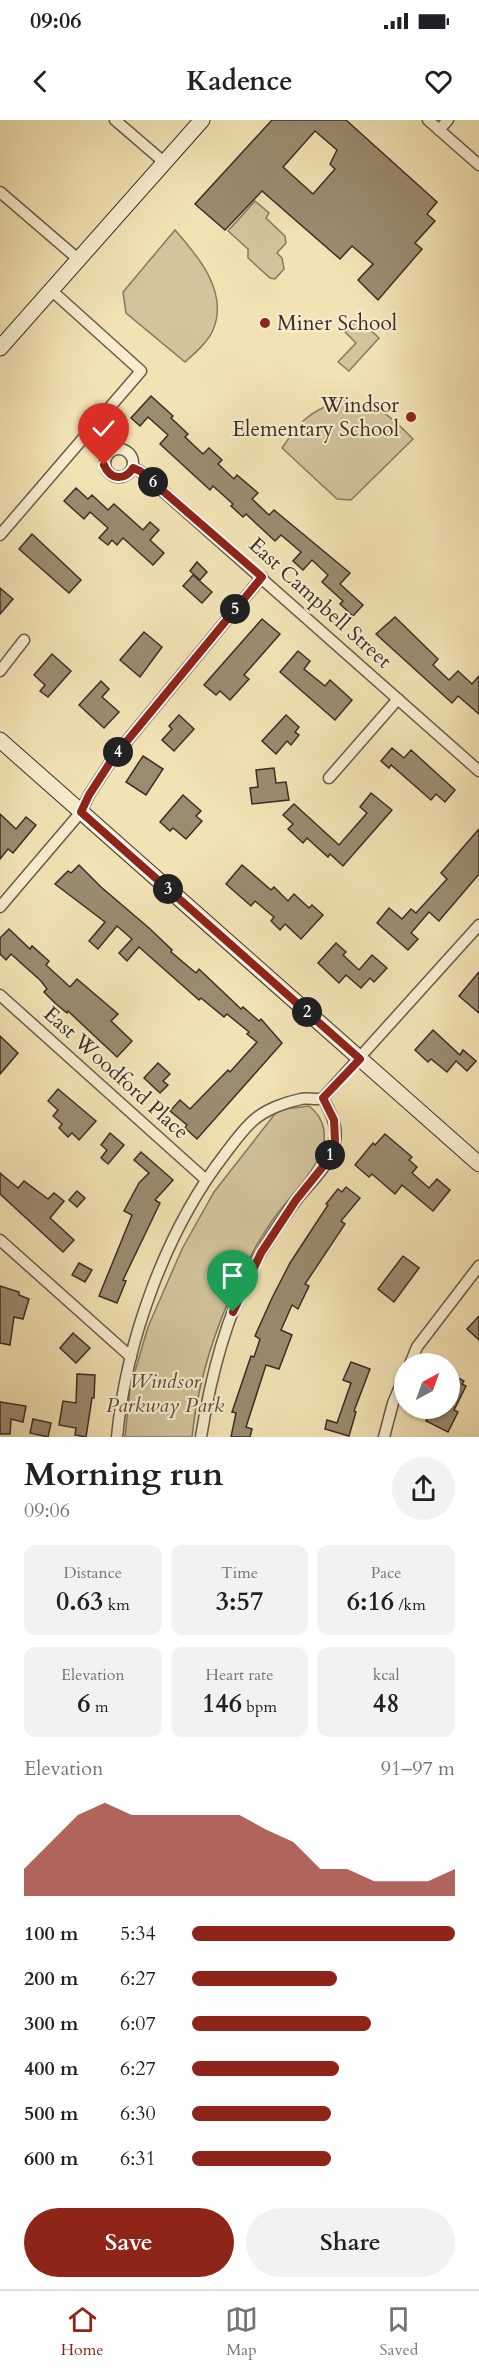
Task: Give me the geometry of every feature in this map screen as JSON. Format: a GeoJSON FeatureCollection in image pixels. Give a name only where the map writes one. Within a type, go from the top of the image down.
{"type":"FeatureCollection","features":[{"type":"Feature","properties":{"kind":"main road"},"geometry":{"type":"LineString","coordinates":[[0,348],[202,120]]}},
{"type":"Feature","properties":{"kind":"main road"},"geometry":{"type":"LineString","coordinates":[[0,740],[479,1164]]}},
{"type":"Feature","properties":{"kind":"street"},"geometry":{"type":"LineString","coordinates":[[115,120],[165,163]]}},
{"type":"Feature","properties":{"kind":"street"},"geometry":{"type":"LineString","coordinates":[[428,120],[479,165]]}},
{"type":"Feature","properties":{"kind":"street"},"geometry":{"type":"LineString","coordinates":[[439,130],[448,120]]}},
{"type":"Feature","properties":{"kind":"street"},"geometry":{"type":"LineString","coordinates":[[0,192],[78,259]]}},
{"type":"Feature","properties":{"kind":"street"},"geometry":{"type":"LineString","coordinates":[[0,535],[141,371],[51,290]]}},
{"type":"Feature","properties":{"kind":"street","name":"East Campbell Street"},"geometry":{"type":"LineString","coordinates":[[133,468],[140,471],[262,577],[479,771]]}},
{"type":"Feature","properties":{"kind":"street"},"geometry":{"type":"LineString","coordinates":[[0,908],[81,812],[113,758],[262,577]]}},
{"type":"Feature","properties":{"kind":"street"},"geometry":{"type":"LineString","coordinates":[[0,671],[24,640]]}},
{"type":"Feature","properties":{"kind":"street"},"geometry":{"type":"LineString","coordinates":[[329,778],[398,699]]}},
{"type":"Feature","properties":{"kind":"street"},"geometry":{"type":"LineString","coordinates":[[117,1437],[137,1331],[167,1253],[205,1179],[255,1119],[276,1107],[303,1098],[323,1098],[479,925]]}},
{"type":"Feature","properties":{"kind":"street","name":"East Woodford Place"},"geometry":{"type":"LineString","coordinates":[[0,995],[205,1179]]}},
{"type":"Feature","properties":{"kind":"street"},"geometry":{"type":"LineString","coordinates":[[201,1437],[208,1394],[233,1312],[261,1253],[296,1200],[329,1159],[335,1141],[334,1120],[323,1098]]}},
{"type":"Feature","properties":{"kind":"street"},"geometry":{"type":"LineString","coordinates":[[0,1240],[131,1357]]}},
{"type":"Feature","properties":{"kind":"street"},"geometry":{"type":"LineString","coordinates":[[415,1353],[479,1266]]}},
{"type":"Feature","properties":{"kind":"street"},"geometry":{"type":"LineString","coordinates":[[384,1437],[394,1401]]}},
{"type":"Feature","properties":{"kind":"green space"},"geometry":{"type":"Polygon","coordinates":[[[255,201],[269,213],[266,218],[285,236],[286,243],[277,253],[282,258],[284,269],[275,279],[270,278],[248,258],[248,249],[228,231],[255,201]]]}},
{"type":"Feature","properties":{"kind":"green space"},"geometry":{"type":"Polygon","coordinates":[[[175,230],[193,251],[209,276],[217,302],[217,316],[211,334],[185,362],[126,313],[123,292],[175,230]]]}},
{"type":"Feature","properties":{"kind":"green space"},"geometry":{"type":"Polygon","coordinates":[[[358,318],[379,338],[349,371],[338,362],[356,343],[345,332],[358,318]]]}},
{"type":"Feature","properties":{"kind":"green space"},"geometry":{"type":"Polygon","coordinates":[[[339,400],[363,404],[380,411],[396,422],[413,439],[351,500],[337,499],[282,448],[306,419],[319,409],[339,400]]]}},
{"type":"Feature","properties":{"kind":"green space","name":"Windsor Parkway Park"},"geometry":{"type":"Polygon","coordinates":[[[309,1106],[319,1116],[324,1128],[324,1141],[320,1155],[310,1172],[272,1221],[230,1297],[202,1380],[192,1437],[125,1437],[130,1388],[148,1327],[182,1249],[214,1192],[278,1110],[309,1106]]]}},
{"type":"Feature","properties":{"kind":"building"},"geometry":{"type":"Polygon","coordinates":[[[272,120],[346,120],[437,202],[427,214],[435,221],[415,243],[422,249],[378,300],[358,280],[373,264],[352,246],[340,259],[262,191],[225,230],[195,204],[272,120]],[[315,131],[283,167],[313,194],[335,169],[330,164],[337,150],[315,131]]]}},
{"type":"Feature","properties":{"kind":"building"},"geometry":{"type":"Polygon","coordinates":[[[151,396],[173,416],[171,418],[188,434],[185,437],[203,454],[209,448],[222,460],[218,464],[234,479],[237,475],[258,493],[252,499],[269,515],[274,510],[350,573],[340,584],[363,605],[353,616],[340,604],[343,601],[322,582],[328,575],[312,560],[303,570],[293,561],[301,552],[281,535],[275,541],[246,514],[243,517],[231,506],[233,504],[213,486],[210,490],[160,444],[168,435],[148,417],[140,426],[131,418],[151,396]]]}},
{"type":"Feature","properties":{"kind":"building"},"geometry":{"type":"Polygon","coordinates":[[[76,488],[88,499],[92,495],[108,510],[114,504],[143,530],[150,522],[159,530],[150,540],[164,553],[153,565],[123,538],[117,545],[112,540],[108,545],[99,538],[108,528],[90,512],[84,519],[64,501],[76,488]]]}},
{"type":"Feature","properties":{"kind":"building"},"geometry":{"type":"Polygon","coordinates":[[[32,534],[81,580],[69,593],[19,549],[32,534]]]}},
{"type":"Feature","properties":{"kind":"building"},"geometry":{"type":"Polygon","coordinates":[[[197,562],[207,572],[200,580],[190,571],[197,562]]]}},
{"type":"Feature","properties":{"kind":"building"},"geometry":{"type":"Polygon","coordinates":[[[193,575],[212,592],[202,603],[183,586],[193,575]]]}},
{"type":"Feature","properties":{"kind":"building"},"geometry":{"type":"Polygon","coordinates":[[[0,588],[13,599],[0,614],[0,588]]]}},
{"type":"Feature","properties":{"kind":"building"},"geometry":{"type":"Polygon","coordinates":[[[395,617],[438,659],[433,665],[449,680],[458,671],[472,684],[479,676],[479,714],[458,696],[452,703],[376,634],[395,617]]]}},
{"type":"Feature","properties":{"kind":"building"},"geometry":{"type":"Polygon","coordinates":[[[262,619],[280,634],[244,675],[249,679],[230,700],[220,691],[216,695],[204,685],[262,619]]]}},
{"type":"Feature","properties":{"kind":"building"},"geometry":{"type":"Polygon","coordinates":[[[144,632],[162,647],[140,677],[120,660],[144,632]]]}},
{"type":"Feature","properties":{"kind":"building"},"geometry":{"type":"Polygon","coordinates":[[[298,651],[310,661],[304,669],[325,686],[330,680],[352,700],[335,720],[280,672],[298,651]]]}},
{"type":"Feature","properties":{"kind":"building"},"geometry":{"type":"Polygon","coordinates":[[[52,654],[71,671],[48,697],[40,691],[45,685],[34,675],[52,654]]]}},
{"type":"Feature","properties":{"kind":"building"},"geometry":{"type":"Polygon","coordinates":[[[101,681],[109,689],[102,697],[119,712],[104,728],[79,705],[101,681]]]}},
{"type":"Feature","properties":{"kind":"building"},"geometry":{"type":"Polygon","coordinates":[[[179,715],[194,729],[174,751],[162,740],[172,729],[169,726],[179,715]]]}},
{"type":"Feature","properties":{"kind":"building"},"geometry":{"type":"Polygon","coordinates":[[[286,715],[299,727],[295,732],[299,735],[291,745],[287,741],[276,754],[262,741],[286,715]]]}},
{"type":"Feature","properties":{"kind":"building"},"geometry":{"type":"Polygon","coordinates":[[[392,748],[404,758],[411,750],[455,790],[445,802],[436,794],[431,800],[391,765],[389,768],[381,761],[392,748]]]}},
{"type":"Feature","properties":{"kind":"building"},"geometry":{"type":"Polygon","coordinates":[[[143,756],[163,769],[146,795],[126,782],[143,756]]]}},
{"type":"Feature","properties":{"kind":"building"},"geometry":{"type":"Polygon","coordinates":[[[274,768],[276,783],[286,782],[289,800],[252,804],[250,788],[258,787],[256,770],[274,768]]]}},
{"type":"Feature","properties":{"kind":"building"},"geometry":{"type":"Polygon","coordinates":[[[371,793],[392,810],[343,866],[330,854],[328,857],[307,838],[303,843],[288,829],[293,824],[283,815],[294,804],[339,845],[367,813],[360,807],[371,793]]]}},
{"type":"Feature","properties":{"kind":"building"},"geometry":{"type":"Polygon","coordinates":[[[183,795],[201,811],[196,816],[202,821],[186,839],[173,828],[170,831],[160,822],[183,795]]]}},
{"type":"Feature","properties":{"kind":"building"},"geometry":{"type":"Polygon","coordinates":[[[0,814],[16,829],[26,817],[36,825],[13,853],[8,849],[0,859],[0,814]]]}},
{"type":"Feature","properties":{"kind":"building"},"geometry":{"type":"Polygon","coordinates":[[[479,829],[479,874],[439,921],[429,912],[411,933],[418,939],[408,950],[377,923],[389,908],[402,919],[411,909],[416,913],[447,879],[441,873],[479,829]]]}},
{"type":"Feature","properties":{"kind":"building"},"geometry":{"type":"Polygon","coordinates":[[[79,865],[149,928],[172,950],[171,952],[196,973],[199,969],[241,1009],[243,1007],[259,1021],[261,1019],[282,1043],[197,1139],[185,1128],[187,1125],[170,1111],[180,1100],[190,1109],[228,1070],[230,1072],[257,1042],[247,1034],[249,1032],[227,1014],[224,1017],[201,998],[199,1000],[139,947],[127,961],[119,953],[132,939],[117,926],[98,949],[89,941],[105,922],[55,884],[68,871],[71,873],[79,865]]]}},
{"type":"Feature","properties":{"kind":"building"},"geometry":{"type":"Polygon","coordinates":[[[242,865],[271,890],[274,887],[288,901],[294,894],[309,908],[312,905],[323,915],[301,939],[285,924],[280,930],[271,921],[274,917],[255,901],[251,906],[226,884],[242,865]]]}},
{"type":"Feature","properties":{"kind":"building"},"geometry":{"type":"Polygon","coordinates":[[[9,929],[30,949],[32,946],[49,961],[46,965],[70,987],[77,979],[118,1014],[111,1021],[132,1041],[117,1057],[68,1011],[67,1013],[56,1004],[44,992],[47,989],[41,981],[11,954],[6,960],[0,954],[0,938],[9,929]]]}},
{"type":"Feature","properties":{"kind":"building"},"geometry":{"type":"Polygon","coordinates":[[[336,943],[346,952],[343,955],[359,970],[372,955],[387,968],[374,982],[370,978],[361,988],[346,975],[339,983],[318,963],[336,943]]]}},
{"type":"Feature","properties":{"kind":"building"},"geometry":{"type":"Polygon","coordinates":[[[479,972],[479,1013],[459,996],[479,972]]]}},
{"type":"Feature","properties":{"kind":"building"},"geometry":{"type":"Polygon","coordinates":[[[433,1030],[460,1055],[463,1050],[476,1061],[467,1071],[456,1061],[447,1072],[431,1059],[428,1062],[415,1050],[433,1030]]]}},
{"type":"Feature","properties":{"kind":"building"},"geometry":{"type":"Polygon","coordinates":[[[0,1036],[18,1053],[0,1074],[0,1036]]]}},
{"type":"Feature","properties":{"kind":"building"},"geometry":{"type":"Polygon","coordinates":[[[158,1063],[170,1074],[163,1081],[168,1085],[160,1093],[144,1078],[158,1063]]]}},
{"type":"Feature","properties":{"kind":"building"},"geometry":{"type":"Polygon","coordinates":[[[58,1089],[96,1121],[79,1140],[72,1133],[68,1137],[59,1128],[62,1124],[53,1116],[58,1110],[48,1101],[58,1089]]]}},
{"type":"Feature","properties":{"kind":"building"},"geometry":{"type":"Polygon","coordinates":[[[110,1133],[124,1145],[108,1164],[101,1158],[107,1150],[101,1145],[110,1133]]]}},
{"type":"Feature","properties":{"kind":"building"},"geometry":{"type":"Polygon","coordinates":[[[385,1134],[412,1157],[409,1160],[417,1167],[412,1173],[429,1188],[437,1179],[450,1190],[433,1211],[402,1185],[395,1194],[372,1174],[369,1177],[355,1165],[373,1143],[375,1145],[385,1134]]]}},
{"type":"Feature","properties":{"kind":"building"},"geometry":{"type":"Polygon","coordinates":[[[141,1152],[173,1180],[155,1200],[160,1203],[123,1280],[126,1281],[117,1303],[99,1296],[132,1215],[124,1211],[139,1183],[149,1173],[134,1160],[141,1152]]]}},
{"type":"Feature","properties":{"kind":"building"},"geometry":{"type":"Polygon","coordinates":[[[0,1173],[18,1188],[24,1181],[48,1199],[54,1193],[64,1201],[50,1218],[74,1240],[63,1252],[0,1194],[0,1173]]]}},
{"type":"Feature","properties":{"kind":"building"},"geometry":{"type":"Polygon","coordinates":[[[346,1187],[360,1198],[341,1221],[345,1224],[305,1284],[309,1286],[298,1309],[292,1305],[281,1330],[292,1335],[279,1369],[266,1365],[246,1427],[252,1429],[250,1437],[231,1437],[236,1413],[232,1412],[251,1356],[254,1357],[260,1339],[255,1336],[272,1298],[290,1263],[328,1205],[326,1204],[338,1189],[342,1192],[346,1187]]]}},
{"type":"Feature","properties":{"kind":"building"},"geometry":{"type":"Polygon","coordinates":[[[77,1191],[85,1198],[77,1207],[69,1200],[77,1191]]]}},
{"type":"Feature","properties":{"kind":"building"},"geometry":{"type":"Polygon","coordinates":[[[403,1256],[419,1268],[394,1302],[378,1289],[403,1256]]]}},
{"type":"Feature","properties":{"kind":"building"},"geometry":{"type":"Polygon","coordinates":[[[79,1263],[92,1270],[85,1282],[72,1275],[79,1263]]]}},
{"type":"Feature","properties":{"kind":"building"},"geometry":{"type":"Polygon","coordinates":[[[0,1286],[19,1292],[19,1295],[29,1299],[23,1319],[14,1317],[10,1345],[0,1343],[0,1286]]]}},
{"type":"Feature","properties":{"kind":"building"},"geometry":{"type":"Polygon","coordinates":[[[479,1316],[479,1340],[467,1329],[479,1316]]]}},
{"type":"Feature","properties":{"kind":"building"},"geometry":{"type":"Polygon","coordinates":[[[73,1333],[90,1348],[76,1363],[60,1348],[73,1333]]]}},
{"type":"Feature","properties":{"kind":"building"},"geometry":{"type":"Polygon","coordinates":[[[351,1362],[370,1369],[354,1411],[356,1412],[349,1436],[325,1429],[327,1420],[337,1423],[351,1383],[343,1380],[351,1362]]]}},
{"type":"Feature","properties":{"kind":"building"},"geometry":{"type":"Polygon","coordinates":[[[77,1374],[95,1375],[94,1398],[92,1398],[86,1437],[75,1435],[76,1428],[59,1425],[63,1401],[76,1403],[77,1374]]]}},
{"type":"Feature","properties":{"kind":"building"},"geometry":{"type":"Polygon","coordinates":[[[460,1379],[466,1386],[460,1398],[460,1379]]]}},
{"type":"Feature","properties":{"kind":"building"},"geometry":{"type":"Polygon","coordinates":[[[0,1402],[26,1406],[23,1422],[11,1419],[10,1434],[0,1434],[0,1402]]]}},
{"type":"Feature","properties":{"kind":"building"},"geometry":{"type":"Polygon","coordinates":[[[33,1419],[51,1423],[48,1437],[30,1433],[33,1419]]]}},
{"type":"Feature","properties":{"kind":"building"},"geometry":{"type":"Polygon","coordinates":[[[427,1419],[454,1419],[448,1432],[426,1421],[427,1419]]]}},
{"type":"Feature","properties":{"kind":"place","name":"Miner School"},"geometry":{"type":"Point","coordinates":[265,323]}},
{"type":"Feature","properties":{"kind":"place","name":"Windsor Elementary School"},"geometry":{"type":"Point","coordinates":[411,417]}},
{"type":"Feature","properties":{"kind":"route"},"geometry":{"type":"LineString","coordinates":[[104,465],[109,474],[118,477],[127,475],[133,468],[140,471],[262,577],[113,758],[81,812],[360,1059],[323,1098],[334,1120],[335,1141],[329,1159],[296,1200],[261,1253],[233,1312]]}}]}
